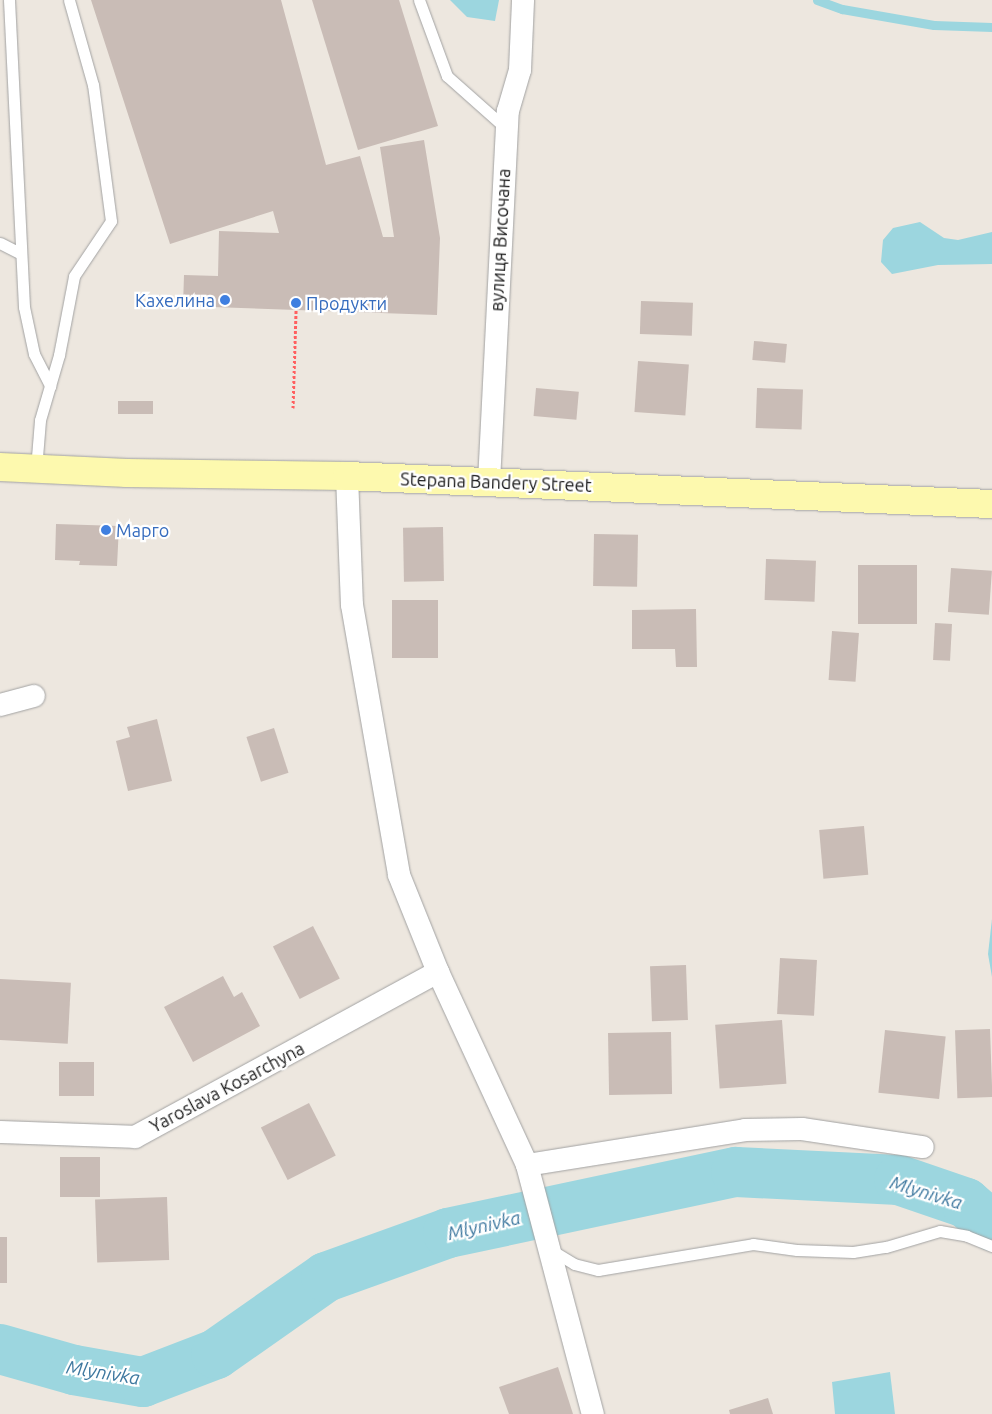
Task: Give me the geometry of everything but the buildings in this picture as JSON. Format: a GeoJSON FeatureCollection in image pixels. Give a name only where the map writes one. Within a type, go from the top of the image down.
{"type":"FeatureCollection","features":[{"type":"Feature","properties":{"kind":"main road","name":"Stepana Bandery Street"},"geometry":{"type":"LineString","coordinates":[[0,467],[347,476],[992,504]]}},
{"type":"Feature","properties":{"kind":"street","name":"вулиця Височана"},"geometry":{"type":"LineString","coordinates":[[489,482],[508,111],[520,70],[523,0]]}},
{"type":"Feature","properties":{"kind":"street"},"geometry":{"type":"LineString","coordinates":[[347,476],[352,605],[399,875],[438,972],[527,1165],[545,1241],[593,1414]]}},
{"type":"Feature","properties":{"kind":"street"},"geometry":{"type":"LineString","coordinates":[[0,705],[34,696]]}},
{"type":"Feature","properties":{"kind":"street","name":"Yaroslava Kosarchyna"},"geometry":{"type":"LineString","coordinates":[[0,1132],[135,1137],[438,972]]}},
{"type":"Feature","properties":{"kind":"street"},"geometry":{"type":"LineString","coordinates":[[527,1165],[746,1130],[802,1128],[923,1147]]}},
{"type":"Feature","properties":{"kind":"lane"},"geometry":{"type":"LineString","coordinates":[[10,0],[20,254],[24,307],[34,354],[50,386]]}},
{"type":"Feature","properties":{"kind":"lane"},"geometry":{"type":"LineString","coordinates":[[36,469],[40,420],[50,386],[74,276],[111,221],[93,86],[69,0]]}},
{"type":"Feature","properties":{"kind":"lane"},"geometry":{"type":"LineString","coordinates":[[419,0],[446,76],[507,129]]}},
{"type":"Feature","properties":{"kind":"lane"},"geometry":{"type":"LineString","coordinates":[[0,243],[20,254]]}},
{"type":"Feature","properties":{"kind":"lane"},"geometry":{"type":"LineString","coordinates":[[545,1241],[574,1264],[598,1270],[753,1244],[797,1250],[853,1252],[886,1246],[940,1231],[967,1236],[992,1246]]}},
{"type":"Feature","properties":{"kind":"path"},"geometry":{"type":"LineString","coordinates":[[293,408],[296,310]]}},
{"type":"Feature","properties":{"kind":"water"},"geometry":{"type":"Polygon","coordinates":[[[450,0],[499,0],[495,21],[467,17],[450,0]]]}},
{"type":"Feature","properties":{"kind":"water"},"geometry":{"type":"Polygon","coordinates":[[[920,222],[944,238],[958,240],[992,232],[992,264],[938,265],[892,274],[881,262],[883,240],[893,228],[920,222]]]}},
{"type":"Feature","properties":{"kind":"water"},"geometry":{"type":"Polygon","coordinates":[[[992,919],[992,977],[988,954],[992,919]]]}},
{"type":"Feature","properties":{"kind":"water"},"geometry":{"type":"Polygon","coordinates":[[[890,1372],[895,1414],[835,1414],[832,1382],[890,1372]]]}},
{"type":"Feature","properties":{"kind":"waterway"},"geometry":{"type":"LineString","coordinates":[[817,0],[842,9],[934,25],[992,27]]}},
{"type":"Feature","properties":{"kind":"waterway","name":"Mlynivka"},"geometry":{"type":"LineString","coordinates":[[0,1349],[74,1370],[143,1382],[216,1354],[326,1277],[448,1233],[736,1172],[899,1180],[966,1203],[992,1226]]}},
{"type":"Feature","properties":{"kind":"place","name":"Кахелина"},"geometry":{"type":"Point","coordinates":[225,300]}},
{"type":"Feature","properties":{"kind":"place","name":"Продукти"},"geometry":{"type":"Point","coordinates":[296,303]}},
{"type":"Feature","properties":{"kind":"place","name":"Марго"},"geometry":{"type":"Point","coordinates":[106,530]}}]}
